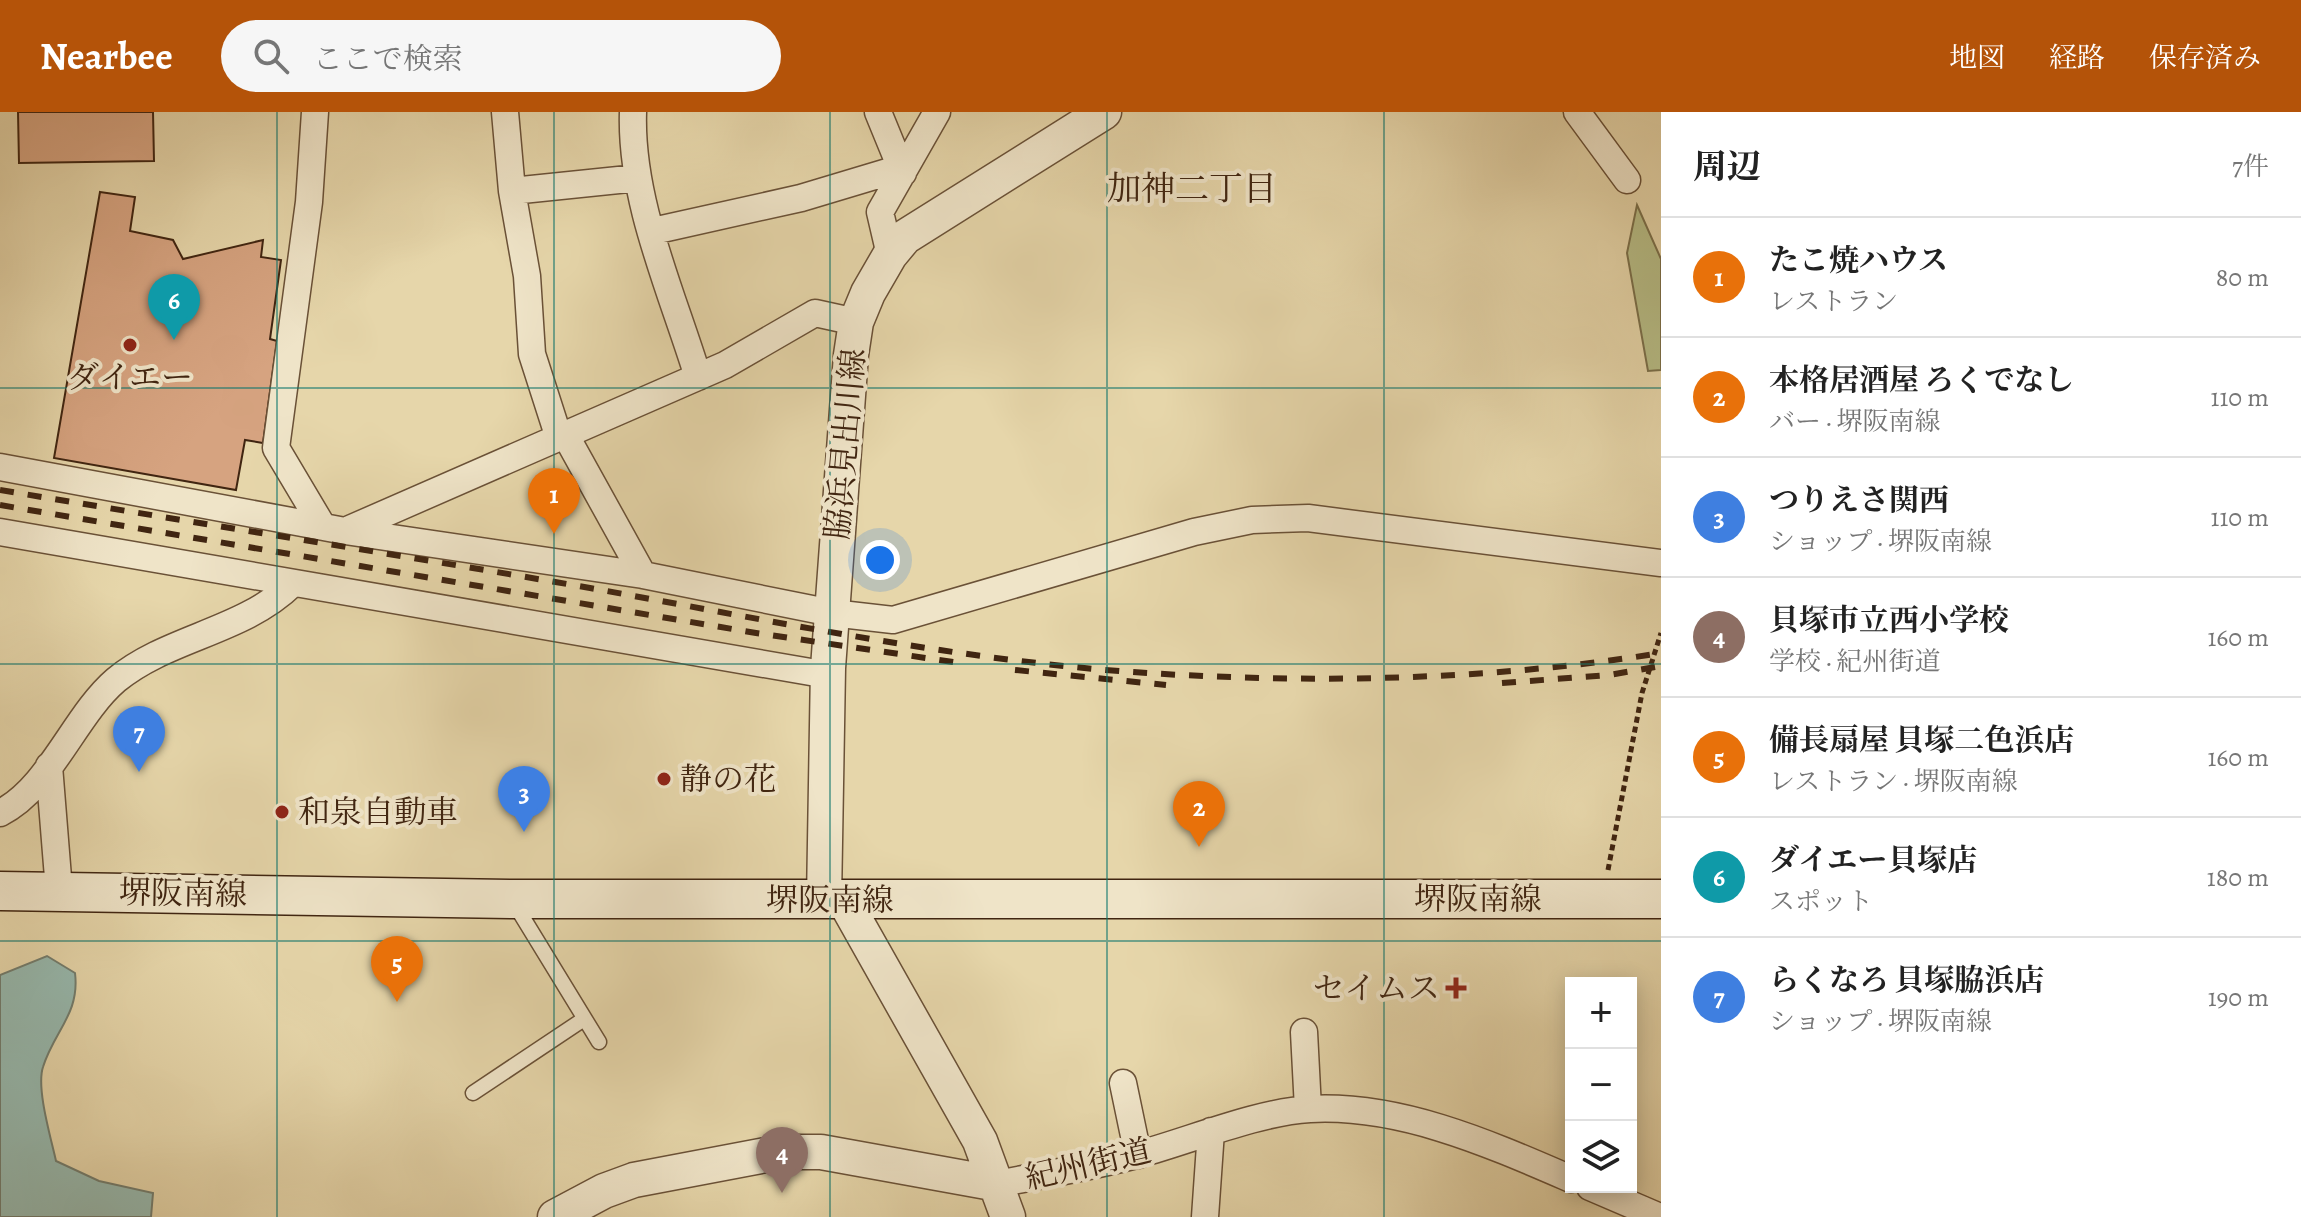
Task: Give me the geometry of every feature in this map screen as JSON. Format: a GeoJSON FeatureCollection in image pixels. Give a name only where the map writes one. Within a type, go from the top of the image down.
{"type":"FeatureCollection","features":[{"type":"Feature","properties":{"kind":"main road","name":"堺阪南線"},"geometry":{"type":"LineString","coordinates":[[0,891],[511,899],[1661,899]]}},
{"type":"Feature","properties":{"kind":"street"},"geometry":{"type":"LineString","coordinates":[[315,112],[309,202],[276,448],[334,529]]}},
{"type":"Feature","properties":{"kind":"street"},"geometry":{"type":"LineString","coordinates":[[505,112],[512,191],[527,276],[532,354],[562,437],[643,575]]}},
{"type":"Feature","properties":{"kind":"street"},"geometry":{"type":"LineString","coordinates":[[633,112],[632,151],[638,178],[698,377]]}},
{"type":"Feature","properties":{"kind":"street"},"geometry":{"type":"LineString","coordinates":[[878,112],[902,170]]}},
{"type":"Feature","properties":{"kind":"street"},"geometry":{"type":"LineString","coordinates":[[890,255],[880,212],[937,112]]}},
{"type":"Feature","properties":{"kind":"street","name":"脇浜見出川線"},"geometry":{"type":"LineString","coordinates":[[834,900],[828,675],[856,322],[890,255],[905,237],[1104,112]]}},
{"type":"Feature","properties":{"kind":"street"},"geometry":{"type":"LineString","coordinates":[[1577,112],[1627,180]]}},
{"type":"Feature","properties":{"kind":"street"},"geometry":{"type":"LineString","coordinates":[[653,231],[801,198],[902,170]]}},
{"type":"Feature","properties":{"kind":"street"},"geometry":{"type":"LineString","coordinates":[[512,191],[638,178]]}},
{"type":"Feature","properties":{"kind":"street"},"geometry":{"type":"LineString","coordinates":[[334,529],[562,437],[698,377],[815,313],[856,322]]}},
{"type":"Feature","properties":{"kind":"street"},"geometry":{"type":"LineString","coordinates":[[0,467],[334,529],[643,575],[832,613],[893,620],[1194,532],[1252,520],[1308,518],[1661,563]]}},
{"type":"Feature","properties":{"kind":"street"},"geometry":{"type":"LineString","coordinates":[[0,532],[828,675]]}},
{"type":"Feature","properties":{"kind":"street"},"geometry":{"type":"LineString","coordinates":[[0,813],[12,807],[49,766],[86,712],[117,679],[159,654],[223,629],[292,584]]}},
{"type":"Feature","properties":{"kind":"street"},"geometry":{"type":"LineString","coordinates":[[49,766],[59,890]]}},
{"type":"Feature","properties":{"kind":"street"},"geometry":{"type":"LineString","coordinates":[[834,900],[980,1141],[1008,1217]]}},
{"type":"Feature","properties":{"kind":"street"},"geometry":{"type":"LineString","coordinates":[[1304,1032],[1308,1109]]}},
{"type":"Feature","properties":{"kind":"street"},"geometry":{"type":"LineString","coordinates":[[1123,1083],[1138,1155]]}},
{"type":"Feature","properties":{"kind":"street","name":"紀州街道"},"geometry":{"type":"LineString","coordinates":[[555,1217],[604,1191],[634,1180],[782,1152],[821,1152],[998,1184],[1138,1155],[1211,1131],[1308,1109],[1354,1111],[1462,1132],[1565,1176]]}},
{"type":"Feature","properties":{"kind":"street"},"geometry":{"type":"LineString","coordinates":[[1205,1217],[1211,1131]]}},
{"type":"Feature","properties":{"kind":"street"},"geometry":{"type":"LineString","coordinates":[[1604,1193],[1660,1217]]}},
{"type":"Feature","properties":{"kind":"lane"},"geometry":{"type":"LineString","coordinates":[[511,899],[599,1042]]}},
{"type":"Feature","properties":{"kind":"lane"},"geometry":{"type":"LineString","coordinates":[[473,1093],[584,1019]]}},
{"type":"Feature","properties":{"kind":"path"},"geometry":{"type":"LineString","coordinates":[[1602,899],[1642,693],[1661,633]]}},
{"type":"Feature","properties":{"kind":"green space"},"geometry":{"type":"Polygon","coordinates":[[[1637,205],[1661,259],[1661,370],[1648,371],[1627,253],[1637,205]]]}},
{"type":"Feature","properties":{"kind":"water"},"geometry":{"type":"Polygon","coordinates":[[[47,956],[75,973],[76,987],[70,1011],[48,1054],[41,1076],[45,1113],[56,1161],[99,1181],[153,1193],[151,1217],[0,1217],[0,975],[47,956]]]}},
{"type":"Feature","properties":{"kind":"building"},"geometry":{"type":"Polygon","coordinates":[[[18,112],[153,112],[154,161],[19,163],[18,112]]]}},
{"type":"Feature","properties":{"kind":"building"},"geometry":{"type":"Polygon","coordinates":[[[100,192],[135,197],[130,231],[173,240],[183,259],[263,240],[261,257],[281,260],[270,339],[277,341],[263,443],[245,440],[236,490],[54,458],[100,192]]]}},
{"type":"Feature","properties":{"kind":"railway"},"geometry":{"type":"LineString","coordinates":[[0,490],[516,575],[860,637],[1064,666],[1198,676],[1397,678],[1530,669],[1661,653]]}},
{"type":"Feature","properties":{"kind":"railway"},"geometry":{"type":"LineString","coordinates":[[0,505],[756,633],[960,663]]}},
{"type":"Feature","properties":{"kind":"railway"},"geometry":{"type":"LineString","coordinates":[[1502,683],[1609,675],[1661,666]]}},
{"type":"Feature","properties":{"kind":"railway"},"geometry":{"type":"LineString","coordinates":[[1015,670],[1166,685]]}},
{"type":"Feature","properties":{"kind":"place","name":"ダイエー貝塚店"},"geometry":{"type":"Point","coordinates":[174,340]}},
{"type":"Feature","properties":{"kind":"place","name":"ダイエー"},"geometry":{"type":"Point","coordinates":[130,345]}},
{"type":"Feature","properties":{"kind":"place","name":"たこ焼ハウス"},"geometry":{"type":"Point","coordinates":[554,534]}},
{"type":"Feature","properties":{"kind":"place","name":"らくなろ 貝塚脇浜店"},"geometry":{"type":"Point","coordinates":[139,772]}},
{"type":"Feature","properties":{"kind":"place","name":"静の花"},"geometry":{"type":"Point","coordinates":[664,779]}},
{"type":"Feature","properties":{"kind":"place","name":"和泉自動車"},"geometry":{"type":"Point","coordinates":[282,812]}},
{"type":"Feature","properties":{"kind":"place","name":"つりえさ関西"},"geometry":{"type":"Point","coordinates":[524,832]}},
{"type":"Feature","properties":{"kind":"place","name":"本格居酒屋 ろくでなし"},"geometry":{"type":"Point","coordinates":[1199,847]}},
{"type":"Feature","properties":{"kind":"place","name":"セイムス"},"geometry":{"type":"Point","coordinates":[1456,988]}},
{"type":"Feature","properties":{"kind":"place","name":"備長扇屋 貝塚二色浜店"},"geometry":{"type":"Point","coordinates":[397,1002]}},
{"type":"Feature","properties":{"kind":"place","name":"貝塚市立西小学校"},"geometry":{"type":"Point","coordinates":[782,1193]}},
{"type":"Feature","properties":{"kind":"district","name":"加神二丁目"},"geometry":{"type":"Point","coordinates":[1192,188]}}]}
